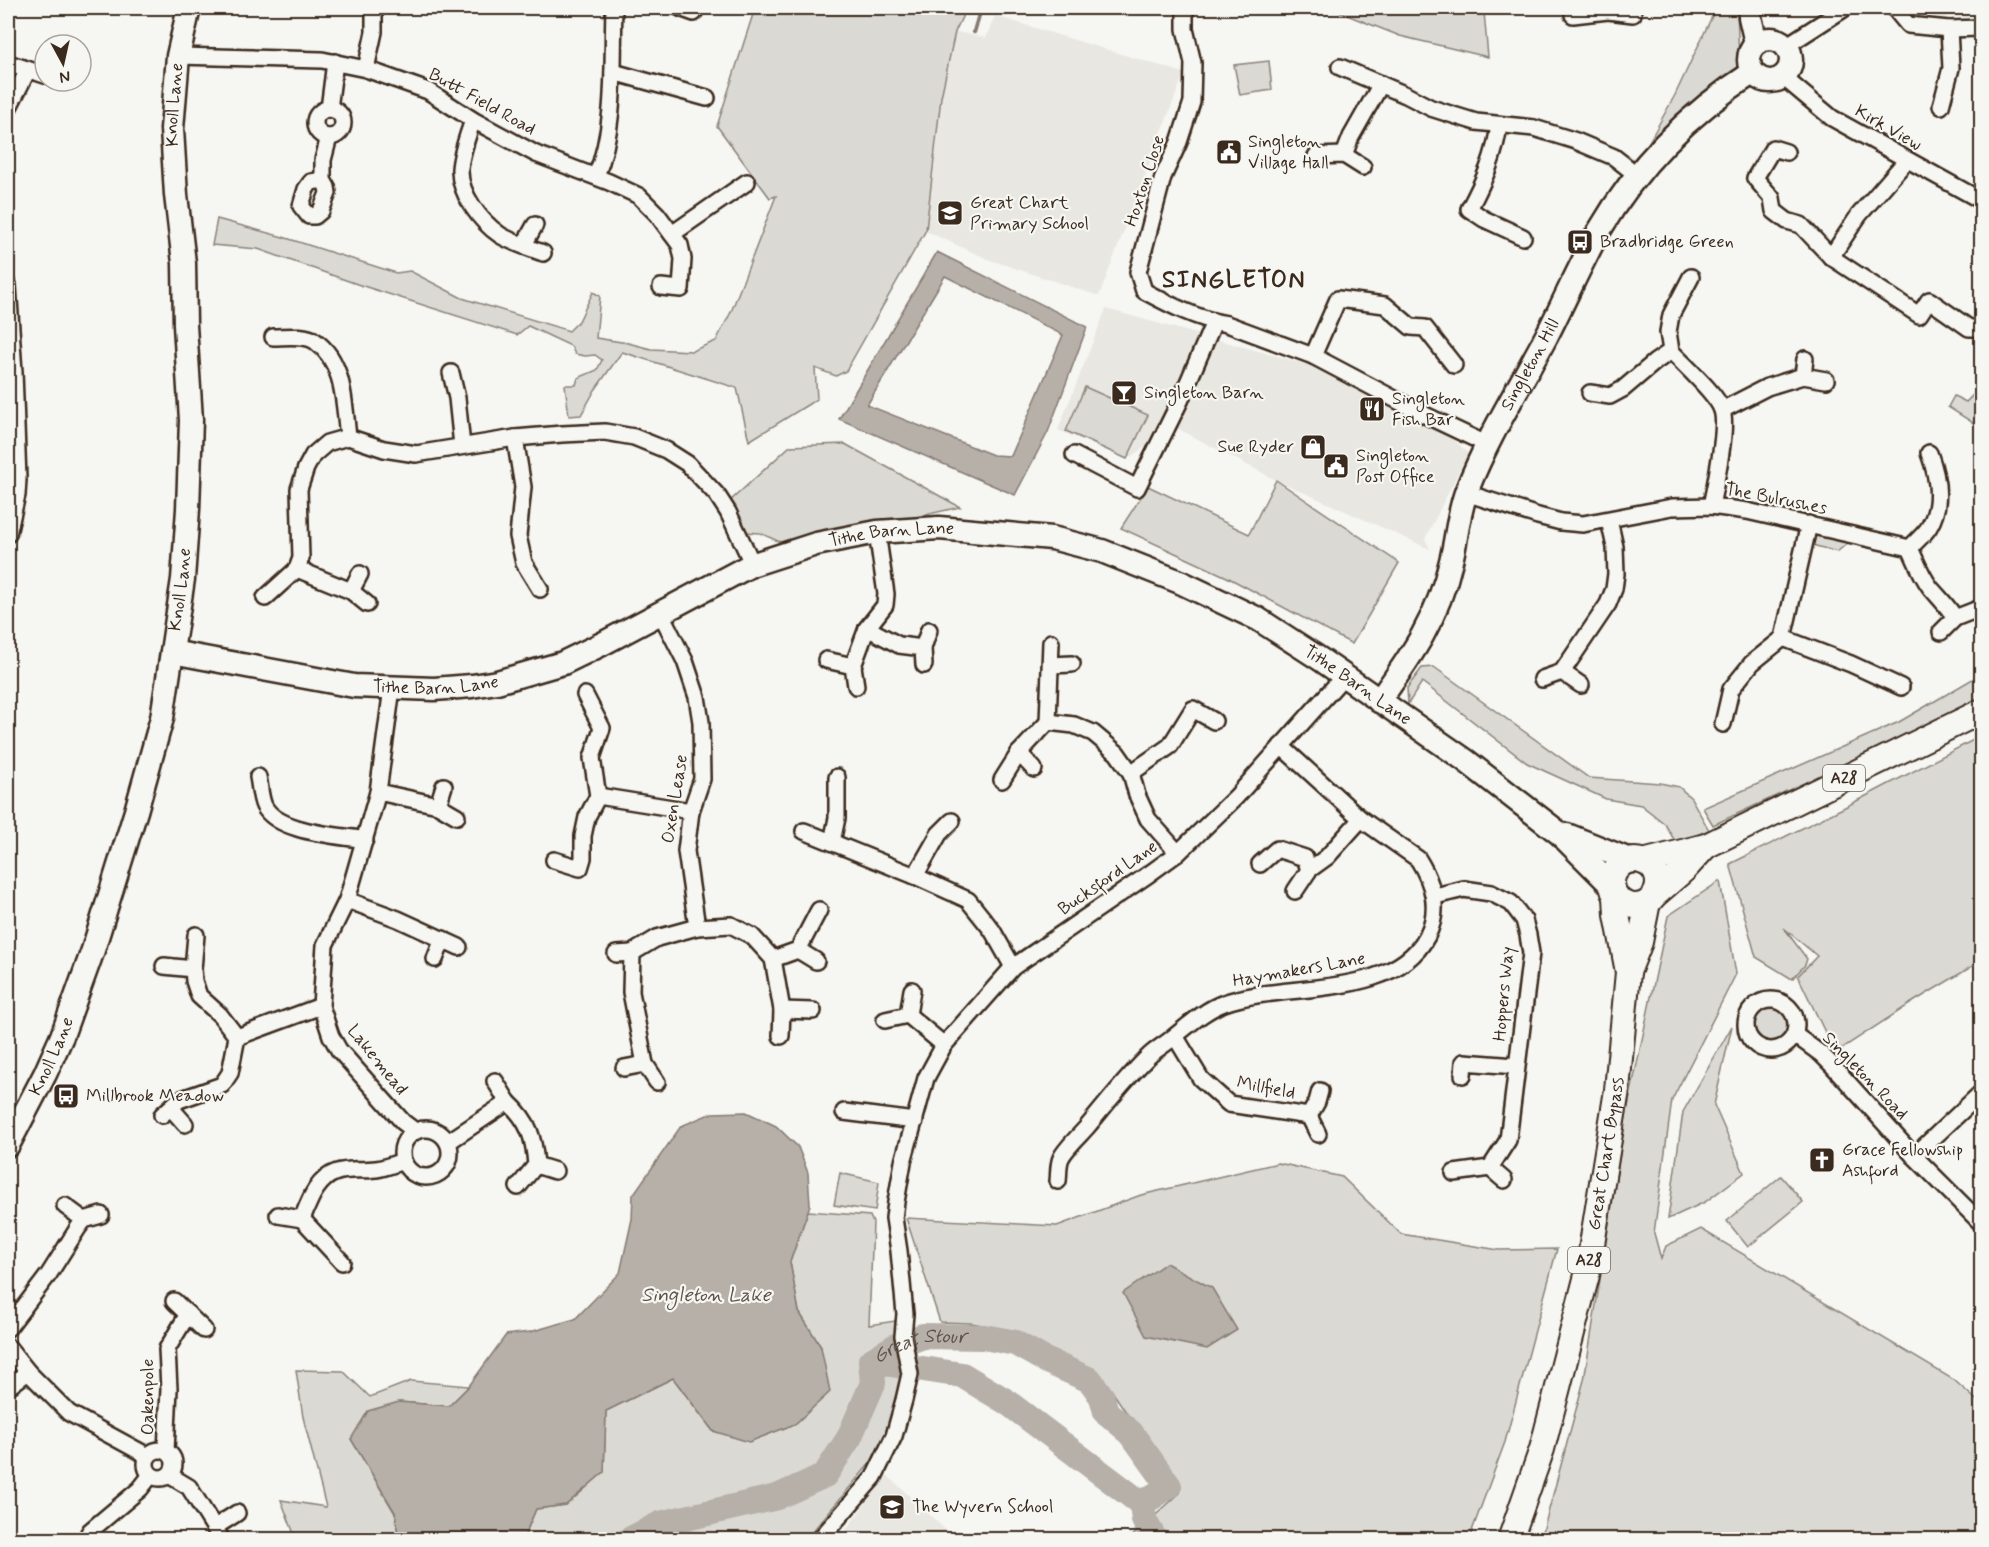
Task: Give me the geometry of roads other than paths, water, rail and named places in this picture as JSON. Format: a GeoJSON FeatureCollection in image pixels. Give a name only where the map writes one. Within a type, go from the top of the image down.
{"type":"FeatureCollection","features":[{"type":"Feature","properties":{"kind":"main road","name":"A28"},"geometry":{"type":"LineString","coordinates":[[1638,861],[1706,846],[1982,711]]}},
{"type":"Feature","properties":{"kind":"main road","name":"A28"},"geometry":{"type":"LineString","coordinates":[[1652,899],[1706,846]]}},
{"type":"Feature","properties":{"kind":"main road"},"geometry":{"type":"LineString","coordinates":[[1638,861],[1649,865],[1657,876],[1658,882],[1652,899],[1642,906],[1627,905],[1614,892],[1615,873],[1619,867],[1638,861]]}},
{"type":"Feature","properties":{"kind":"main road","name":"Great Chart Bypass"},"geometry":{"type":"LineString","coordinates":[[1614,892],[1629,972]]}},
{"type":"Feature","properties":{"kind":"main road","name":"Great Chart Bypass"},"geometry":{"type":"LineString","coordinates":[[1510,1539],[1542,1449],[1587,1275],[1617,1090],[1629,972],[1652,899]]}},
{"type":"Feature","properties":{"kind":"street","name":"Knoll Lane"},"geometry":{"type":"LineString","coordinates":[[8,1145],[53,1055],[93,950],[162,718],[183,579],[188,509],[190,420],[184,264],[172,148],[173,104],[178,56],[189,8]]}},
{"type":"Feature","properties":{"kind":"street"},"geometry":{"type":"LineString","coordinates":[[366,69],[374,32],[374,8]]}},
{"type":"Feature","properties":{"kind":"street"},"geometry":{"type":"LineString","coordinates":[[596,176],[607,142],[613,72],[614,8]]}},
{"type":"Feature","properties":{"kind":"street","name":"Hoxton Close"},"geometry":{"type":"LineString","coordinates":[[1185,8],[1185,29],[1193,63],[1192,102],[1179,142],[1163,177],[1138,272],[1144,291],[1176,308],[1313,356],[1425,415],[1486,444]]}},
{"type":"Feature","properties":{"kind":"street"},"geometry":{"type":"LineString","coordinates":[[1750,8],[1756,43]]}},
{"type":"Feature","properties":{"kind":"street"},"geometry":{"type":"LineString","coordinates":[[1786,46],[1845,8]]}},
{"type":"Feature","properties":{"kind":"street"},"geometry":{"type":"LineString","coordinates":[[1894,8],[1908,25],[1949,29],[1982,26]]}},
{"type":"Feature","properties":{"kind":"street"},"geometry":{"type":"LineString","coordinates":[[1573,15],[1608,9],[1633,14]]}},
{"type":"Feature","properties":{"kind":"street"},"geometry":{"type":"LineString","coordinates":[[1941,106],[1952,68],[1949,29]]}},
{"type":"Feature","properties":{"kind":"street"},"geometry":{"type":"LineString","coordinates":[[1775,39],[1786,46],[1790,52],[1791,66],[1783,77],[1770,82],[1757,78],[1752,73],[1749,67],[1749,54],[1756,43],[1775,39]]}},
{"type":"Feature","properties":{"kind":"street","name":"Butt Field Road"},"geometry":{"type":"LineString","coordinates":[[178,56],[334,62],[366,69],[428,91],[473,120],[536,154],[596,176],[639,196],[657,214],[681,249],[683,259],[681,289],[661,287]]}},
{"type":"Feature","properties":{"kind":"street"},"geometry":{"type":"LineString","coordinates":[[323,180],[323,160],[329,137],[340,131],[343,123],[337,112],[329,109],[334,62]]}},
{"type":"Feature","properties":{"kind":"street"},"geometry":{"type":"LineString","coordinates":[[11,64],[33,71]]}},
{"type":"Feature","properties":{"kind":"street"},"geometry":{"type":"LineString","coordinates":[[1340,67],[1431,108],[1476,122],[1534,128],[1576,141],[1614,157],[1638,175]]}},
{"type":"Feature","properties":{"kind":"street"},"geometry":{"type":"LineString","coordinates":[[8,109],[28,70]]}},
{"type":"Feature","properties":{"kind":"street"},"geometry":{"type":"LineString","coordinates":[[613,72],[707,98]]}},
{"type":"Feature","properties":{"kind":"street","name":"Singleton Hill"},"geometry":{"type":"LineString","coordinates":[[1379,701],[1414,652],[1436,608],[1451,561],[1466,493],[1486,444],[1546,336],[1599,232],[1638,175],[1663,145],[1696,112],[1752,73]]}},
{"type":"Feature","properties":{"kind":"street","name":"Kirk View"},"geometry":{"type":"LineString","coordinates":[[1783,77],[1832,118],[1982,201]]}},
{"type":"Feature","properties":{"kind":"street"},"geometry":{"type":"LineString","coordinates":[[1344,155],[1351,137],[1381,84]]}},
{"type":"Feature","properties":{"kind":"street"},"geometry":{"type":"LineString","coordinates":[[473,120],[460,168],[463,188],[485,222],[502,236],[543,253]]}},
{"type":"Feature","properties":{"kind":"street"},"geometry":{"type":"LineString","coordinates":[[1499,125],[1496,146],[1486,176],[1469,209],[1484,219],[1523,237]]}},
{"type":"Feature","properties":{"kind":"street"},"geometry":{"type":"LineString","coordinates":[[1786,152],[1773,148],[1755,178],[1772,198],[1774,211],[1787,221],[1801,225],[1831,257],[1919,315],[1929,300],[1969,328],[1981,328]]}},
{"type":"Feature","properties":{"kind":"street"},"geometry":{"type":"LineString","coordinates":[[1316,156],[1344,155],[1363,167]]}},
{"type":"Feature","properties":{"kind":"street"},"geometry":{"type":"LineString","coordinates":[[1831,257],[1859,215],[1906,161]]}},
{"type":"Feature","properties":{"kind":"street"},"geometry":{"type":"LineString","coordinates":[[672,234],[747,182]]}},
{"type":"Feature","properties":{"kind":"street"},"geometry":{"type":"LineString","coordinates":[[524,245],[534,225]]}},
{"type":"Feature","properties":{"kind":"street"},"geometry":{"type":"LineString","coordinates":[[1691,277],[1671,315],[1668,332],[1671,351],[1722,410],[1723,436],[1711,506]]}},
{"type":"Feature","properties":{"kind":"street"},"geometry":{"type":"LineString","coordinates":[[8,285],[18,487],[8,534]]}},
{"type":"Feature","properties":{"kind":"street"},"geometry":{"type":"LineString","coordinates":[[1313,356],[1338,299],[1385,305],[1411,327],[1425,328],[1454,365]]}},
{"type":"Feature","properties":{"kind":"street"},"geometry":{"type":"LineString","coordinates":[[1074,454],[1137,488],[1172,419],[1214,322]]}},
{"type":"Feature","properties":{"kind":"street"},"geometry":{"type":"LineString","coordinates":[[273,338],[295,336],[315,341],[332,360],[337,369],[344,398],[348,437]]}},
{"type":"Feature","properties":{"kind":"street"},"geometry":{"type":"LineString","coordinates":[[1590,393],[1611,396],[1671,351]]}},
{"type":"Feature","properties":{"kind":"street"},"geometry":{"type":"LineString","coordinates":[[1803,376],[1804,359]]}},
{"type":"Feature","properties":{"kind":"street"},"geometry":{"type":"LineString","coordinates":[[451,373],[457,398],[462,446]]}},
{"type":"Feature","properties":{"kind":"street"},"geometry":{"type":"LineString","coordinates":[[1722,410],[1767,387],[1803,376],[1826,380]]}},
{"type":"Feature","properties":{"kind":"street"},"geometry":{"type":"LineString","coordinates":[[266,597],[297,569],[301,558],[299,489],[306,468],[313,455],[327,443],[348,437],[384,449],[416,453],[515,438],[562,434],[605,432],[634,437],[666,450],[688,464],[717,495],[728,512],[753,565]]}},
{"type":"Feature","properties":{"kind":"street"},"geometry":{"type":"LineString","coordinates":[[515,438],[523,487],[518,536],[524,563],[540,589]]}},
{"type":"Feature","properties":{"kind":"street"},"geometry":{"type":"LineString","coordinates":[[1929,453],[1936,472],[1938,492],[1936,511],[1929,528],[1910,548],[1922,574],[1931,588],[1946,603],[1955,618]]}},
{"type":"Feature","properties":{"kind":"street","name":"The Bulrushes"},"geometry":{"type":"LineString","coordinates":[[1466,493],[1561,522],[1583,524],[1672,507],[1711,506],[1770,515],[1910,548]]}},
{"type":"Feature","properties":{"kind":"street"},"geometry":{"type":"LineString","coordinates":[[1542,679],[1562,672],[1608,604],[1614,589],[1616,561],[1609,519]]}},
{"type":"Feature","properties":{"kind":"street"},"geometry":{"type":"LineString","coordinates":[[1723,724],[1731,689],[1752,663],[1783,638],[1809,524]]}},
{"type":"Feature","properties":{"kind":"street","name":"Tithe Barn Lane"},"geometry":{"type":"LineString","coordinates":[[172,652],[354,686],[434,689],[471,686],[562,663],[753,565],[816,544],[877,532],[939,528],[1052,538],[1091,547],[1180,582],[1258,620],[1465,760],[1559,833],[1614,892]]}},
{"type":"Feature","properties":{"kind":"street"},"geometry":{"type":"LineString","coordinates":[[856,686],[853,666],[867,628],[885,605],[886,594],[877,532]]}},
{"type":"Feature","properties":{"kind":"street"},"geometry":{"type":"LineString","coordinates":[[297,569],[351,591],[367,604]]}},
{"type":"Feature","properties":{"kind":"street"},"geometry":{"type":"LineString","coordinates":[[351,591],[360,574]]}},
{"type":"Feature","properties":{"kind":"street"},"geometry":{"type":"LineString","coordinates":[[1941,632],[1955,618],[1978,609]]}},
{"type":"Feature","properties":{"kind":"street","name":"Oxen Lease"},"geometry":{"type":"LineString","coordinates":[[660,612],[685,661],[697,698],[701,722],[702,779],[691,811],[686,851],[697,927]]}},
{"type":"Feature","properties":{"kind":"street"},"geometry":{"type":"LineString","coordinates":[[867,628],[899,645],[923,648]]}},
{"type":"Feature","properties":{"kind":"street"},"geometry":{"type":"LineString","coordinates":[[924,665],[923,648],[929,630]]}},
{"type":"Feature","properties":{"kind":"street"},"geometry":{"type":"LineString","coordinates":[[1783,638],[1851,664],[1901,687]]}},
{"type":"Feature","properties":{"kind":"street"},"geometry":{"type":"LineString","coordinates":[[1002,780],[1019,753],[1048,722],[1051,642]]}},
{"type":"Feature","properties":{"kind":"street"},"geometry":{"type":"LineString","coordinates":[[826,660],[853,666]]}},
{"type":"Feature","properties":{"kind":"street"},"geometry":{"type":"LineString","coordinates":[[1051,665],[1072,664]]}},
{"type":"Feature","properties":{"kind":"street"},"geometry":{"type":"LineString","coordinates":[[1562,672],[1581,685]]}},
{"type":"Feature","properties":{"kind":"street","name":"Bucksford Lane"},"geometry":{"type":"LineString","coordinates":[[819,1539],[874,1477],[894,1437],[906,1355],[900,1251],[894,1218],[903,1162],[926,1078],[944,1045],[1013,967],[1178,853],[1236,797],[1344,676]]}},
{"type":"Feature","properties":{"kind":"street","name":"Lakemead"},"geometry":{"type":"LineString","coordinates":[[392,688],[378,792],[366,840],[347,900],[325,945],[321,1006],[331,1036],[339,1050],[403,1122],[415,1131]]}},
{"type":"Feature","properties":{"kind":"street"},"geometry":{"type":"LineString","coordinates":[[554,860],[580,868],[587,817],[598,796],[592,758],[602,728],[585,695]]}},
{"type":"Feature","properties":{"kind":"street"},"geometry":{"type":"LineString","coordinates":[[1131,773],[1170,746],[1193,709],[1214,720]]}},
{"type":"Feature","properties":{"kind":"street"},"geometry":{"type":"LineString","coordinates":[[1048,722],[1074,725],[1093,733],[1117,753],[1131,773],[1137,795],[1148,819],[1178,853]]}},
{"type":"Feature","properties":{"kind":"street","name":"Haymakers Lane"},"geometry":{"type":"LineString","coordinates":[[1058,1181],[1061,1158],[1121,1084],[1151,1054],[1194,1019],[1224,1004],[1257,996],[1317,989],[1376,976],[1402,965],[1422,946],[1433,924],[1435,896],[1418,859],[1360,819],[1281,746]]}},
{"type":"Feature","properties":{"kind":"street"},"geometry":{"type":"LineString","coordinates":[[1019,753],[1034,769]]}},
{"type":"Feature","properties":{"kind":"street"},"geometry":{"type":"LineString","coordinates":[[258,777],[265,806],[273,817],[292,827],[366,840]]}},
{"type":"Feature","properties":{"kind":"street"},"geometry":{"type":"LineString","coordinates":[[832,842],[837,818],[837,777]]}},
{"type":"Feature","properties":{"kind":"street"},"geometry":{"type":"LineString","coordinates":[[438,805],[444,786]]}},
{"type":"Feature","properties":{"kind":"street"},"geometry":{"type":"LineString","coordinates":[[378,792],[438,805],[457,816]]}},
{"type":"Feature","properties":{"kind":"street"},"geometry":{"type":"LineString","coordinates":[[598,796],[691,811]]}},
{"type":"Feature","properties":{"kind":"street"},"geometry":{"type":"LineString","coordinates":[[1295,891],[1309,870],[1327,857],[1360,819]]}},
{"type":"Feature","properties":{"kind":"street"},"geometry":{"type":"LineString","coordinates":[[915,876],[939,834],[952,821]]}},
{"type":"Feature","properties":{"kind":"street"},"geometry":{"type":"LineString","coordinates":[[804,831],[968,900],[992,930],[1013,967]]}},
{"type":"Feature","properties":{"kind":"street","name":"Tithe Barn Lane"},"geometry":{"type":"LineString","coordinates":[[1559,833],[1638,861]]}},
{"type":"Feature","properties":{"kind":"street"},"geometry":{"type":"LineString","coordinates":[[1260,864],[1277,849],[1305,858],[1309,870]]}},
{"type":"Feature","properties":{"kind":"street","name":"Hoppers Way"},"geometry":{"type":"LineString","coordinates":[[1435,896],[1464,889],[1491,893],[1511,903],[1524,920],[1531,953],[1508,1140],[1490,1168]]}},
{"type":"Feature","properties":{"kind":"street"},"geometry":{"type":"LineString","coordinates":[[347,900],[398,919],[459,947]]}},
{"type":"Feature","properties":{"kind":"street"},"geometry":{"type":"LineString","coordinates":[[773,959],[798,950],[819,910]]}},
{"type":"Feature","properties":{"kind":"street"},"geometry":{"type":"LineString","coordinates":[[616,954],[632,953],[657,938],[697,927],[730,925],[752,936],[773,959],[782,1010],[781,1036]]}},
{"type":"Feature","properties":{"kind":"street"},"geometry":{"type":"LineString","coordinates":[[184,1124],[166,1111],[179,1100],[222,1085],[230,1073],[237,1037],[220,1015],[199,996],[193,969],[196,935]]}},
{"type":"Feature","properties":{"kind":"street"},"geometry":{"type":"LineString","coordinates":[[435,958],[443,939]]}},
{"type":"Feature","properties":{"kind":"street"},"geometry":{"type":"LineString","coordinates":[[798,950],[816,962]]}},
{"type":"Feature","properties":{"kind":"street"},"geometry":{"type":"LineString","coordinates":[[632,953],[631,992],[645,1064],[657,1082]]}},
{"type":"Feature","properties":{"kind":"street"},"geometry":{"type":"LineString","coordinates":[[164,966],[193,969]]}},
{"type":"Feature","properties":{"kind":"street"},"geometry":{"type":"LineString","coordinates":[[908,1015],[912,990]]}},
{"type":"Feature","properties":{"kind":"street"},"geometry":{"type":"LineString","coordinates":[[237,1037],[321,1006]]}},
{"type":"Feature","properties":{"kind":"street"},"geometry":{"type":"LineString","coordinates":[[782,1010],[813,1011]]}},
{"type":"Feature","properties":{"kind":"street"},"geometry":{"type":"LineString","coordinates":[[908,1015],[944,1045]]}},
{"type":"Feature","properties":{"kind":"street"},"geometry":{"type":"LineString","coordinates":[[885,1020],[908,1015]]}},
{"type":"Feature","properties":{"kind":"street","name":"Singleton Road"},"geometry":{"type":"LineString","coordinates":[[1795,1035],[1833,1066],[1914,1156],[1982,1224]]}},
{"type":"Feature","properties":{"kind":"street","name":"Millfield"},"geometry":{"type":"LineString","coordinates":[[1175,1036],[1201,1079],[1229,1104],[1309,1116]]}},
{"type":"Feature","properties":{"kind":"street"},"geometry":{"type":"LineString","coordinates":[[1463,1075],[1464,1062],[1516,1066]]}},
{"type":"Feature","properties":{"kind":"street"},"geometry":{"type":"LineString","coordinates":[[624,1068],[645,1064]]}},
{"type":"Feature","properties":{"kind":"street"},"geometry":{"type":"LineString","coordinates":[[495,1081],[508,1102],[518,1111],[527,1125],[534,1142],[536,1165],[518,1188]]}},
{"type":"Feature","properties":{"kind":"street","name":"Millfield"},"geometry":{"type":"LineString","coordinates":[[1309,1116],[1317,1102],[1320,1090]]}},
{"type":"Feature","properties":{"kind":"street"},"geometry":{"type":"LineString","coordinates":[[1914,1156],[1982,1092]]}},
{"type":"Feature","properties":{"kind":"street"},"geometry":{"type":"LineString","coordinates":[[448,1142],[508,1102]]}},
{"type":"Feature","properties":{"kind":"street"},"geometry":{"type":"LineString","coordinates":[[844,1112],[915,1121]]}},
{"type":"Feature","properties":{"kind":"street","name":"Millfield"},"geometry":{"type":"LineString","coordinates":[[1309,1116],[1318,1134]]}},
{"type":"Feature","properties":{"kind":"street"},"geometry":{"type":"LineString","coordinates":[[424,1128],[434,1130],[442,1134],[448,1142],[450,1153],[447,1164],[440,1173],[429,1177],[418,1176],[409,1171],[403,1161],[402,1150],[406,1139],[415,1131],[424,1128]]}},
{"type":"Feature","properties":{"kind":"street"},"geometry":{"type":"LineString","coordinates":[[302,1219],[317,1188],[326,1178],[336,1172],[376,1169],[403,1161]]}},
{"type":"Feature","properties":{"kind":"street"},"geometry":{"type":"LineString","coordinates":[[536,1165],[555,1171]]}},
{"type":"Feature","properties":{"kind":"street"},"geometry":{"type":"LineString","coordinates":[[1454,1173],[1490,1168],[1504,1180]]}},
{"type":"Feature","properties":{"kind":"street"},"geometry":{"type":"LineString","coordinates":[[65,1206],[84,1220]]}},
{"type":"Feature","properties":{"kind":"street"},"geometry":{"type":"LineString","coordinates":[[8,1328],[50,1274],[84,1220],[101,1215]]}},
{"type":"Feature","properties":{"kind":"street"},"geometry":{"type":"LineString","coordinates":[[278,1215],[302,1219],[342,1262]]}},
{"type":"Feature","properties":{"kind":"street"},"geometry":{"type":"LineString","coordinates":[[174,1301],[204,1330]]}},
{"type":"Feature","properties":{"kind":"street","name":"Oakenpole"},"geometry":{"type":"LineString","coordinates":[[166,1451],[169,1389],[167,1349],[188,1314]]}},
{"type":"Feature","properties":{"kind":"street"},"geometry":{"type":"LineString","coordinates":[[8,1347],[28,1372],[69,1413],[148,1456]]}},
{"type":"Feature","properties":{"kind":"street"},"geometry":{"type":"LineString","coordinates":[[8,1387],[28,1372]]}},
{"type":"Feature","properties":{"kind":"street"},"geometry":{"type":"LineString","coordinates":[[158,1450],[166,1451],[171,1454],[175,1467],[170,1475],[161,1479],[151,1475],[146,1466],[148,1456],[158,1450]]}},
{"type":"Feature","properties":{"kind":"street"},"geometry":{"type":"LineString","coordinates":[[85,1539],[90,1531],[140,1489],[151,1475]]}},
{"type":"Feature","properties":{"kind":"street"},"geometry":{"type":"LineString","coordinates":[[170,1475],[189,1487],[218,1533],[237,1513]]}},
{"type":"Feature","properties":{"kind":"water"},"geometry":{"type":"Polygon","coordinates":[[[937,252],[1087,327],[1048,432],[1015,495],[839,419],[937,252]],[[945,276],[867,405],[993,455],[1011,456],[1063,335],[945,276]]]}},
{"type":"Feature","properties":{"kind":"water","name":"Singleton Lake"},"geometry":{"type":"Polygon","coordinates":[[[746,1112],[776,1126],[798,1147],[808,1173],[810,1205],[790,1262],[799,1312],[821,1347],[830,1392],[795,1424],[749,1442],[713,1431],[673,1378],[606,1411],[604,1472],[566,1505],[536,1509],[523,1539],[398,1539],[396,1514],[351,1439],[368,1411],[399,1402],[449,1406],[469,1386],[506,1335],[530,1332],[575,1319],[620,1273],[632,1219],[633,1195],[681,1126],[712,1113],[746,1112]]]}},
{"type":"Feature","properties":{"kind":"water"},"geometry":{"type":"Polygon","coordinates":[[[1166,1263],[1212,1288],[1237,1330],[1207,1349],[1146,1336],[1123,1293],[1166,1263]]]}},
{"type":"Feature","properties":{"kind":"waterway"},"geometry":{"type":"LineString","coordinates":[[974,32],[981,8]]}},
{"type":"Feature","properties":{"kind":"waterway","name":"Great Stour"},"geometry":{"type":"LineString","coordinates":[[629,1540],[660,1524],[777,1497],[825,1475],[849,1438],[873,1383],[871,1361],[894,1347],[923,1336],[984,1337],[1015,1343],[1047,1361],[1090,1380],[1102,1397],[1106,1412],[1131,1433],[1169,1486],[1142,1504],[1144,1520],[1155,1540]]}},
{"type":"Feature","properties":{"kind":"waterway"},"geometry":{"type":"LineString","coordinates":[[871,1361],[962,1375],[1007,1402],[1142,1504]]}},
{"type":"Feature","properties":{"kind":"waterway","name":"Great Stour"},"geometry":{"type":"LineString","coordinates":[[1144,1520],[1152,1540]]}},
{"type":"Feature","properties":{"kind":"place","name":"Singleton Village Hall"},"geometry":{"type":"Point","coordinates":[1229,152]}},
{"type":"Feature","properties":{"kind":"place","name":"Great Chart Primary School"},"geometry":{"type":"Point","coordinates":[950,213]}},
{"type":"Feature","properties":{"kind":"place","name":"Bradbridge Green"},"geometry":{"type":"Point","coordinates":[1580,242]}},
{"type":"Feature","properties":{"kind":"place","name":"Singleton Barn"},"geometry":{"type":"Point","coordinates":[1124,393]}},
{"type":"Feature","properties":{"kind":"place","name":"Singleton Fish Bar"},"geometry":{"type":"Point","coordinates":[1372,409]}},
{"type":"Feature","properties":{"kind":"place","name":"Sue Ryder"},"geometry":{"type":"Point","coordinates":[1313,447]}},
{"type":"Feature","properties":{"kind":"place","name":"Singleton Post Office"},"geometry":{"type":"Point","coordinates":[1336,466]}},
{"type":"Feature","properties":{"kind":"place","name":"Millbrook Meadow"},"geometry":{"type":"Point","coordinates":[66,1096]}},
{"type":"Feature","properties":{"kind":"place","name":"Grace Fellowship Ashford"},"geometry":{"type":"Point","coordinates":[1822,1160]}},
{"type":"Feature","properties":{"kind":"place","name":"The Wyvern School"},"geometry":{"type":"Point","coordinates":[892,1507]}},
{"type":"Feature","properties":{"kind":"district","name":"SINGLETON"},"geometry":{"type":"Point","coordinates":[1234,280]}}]}
